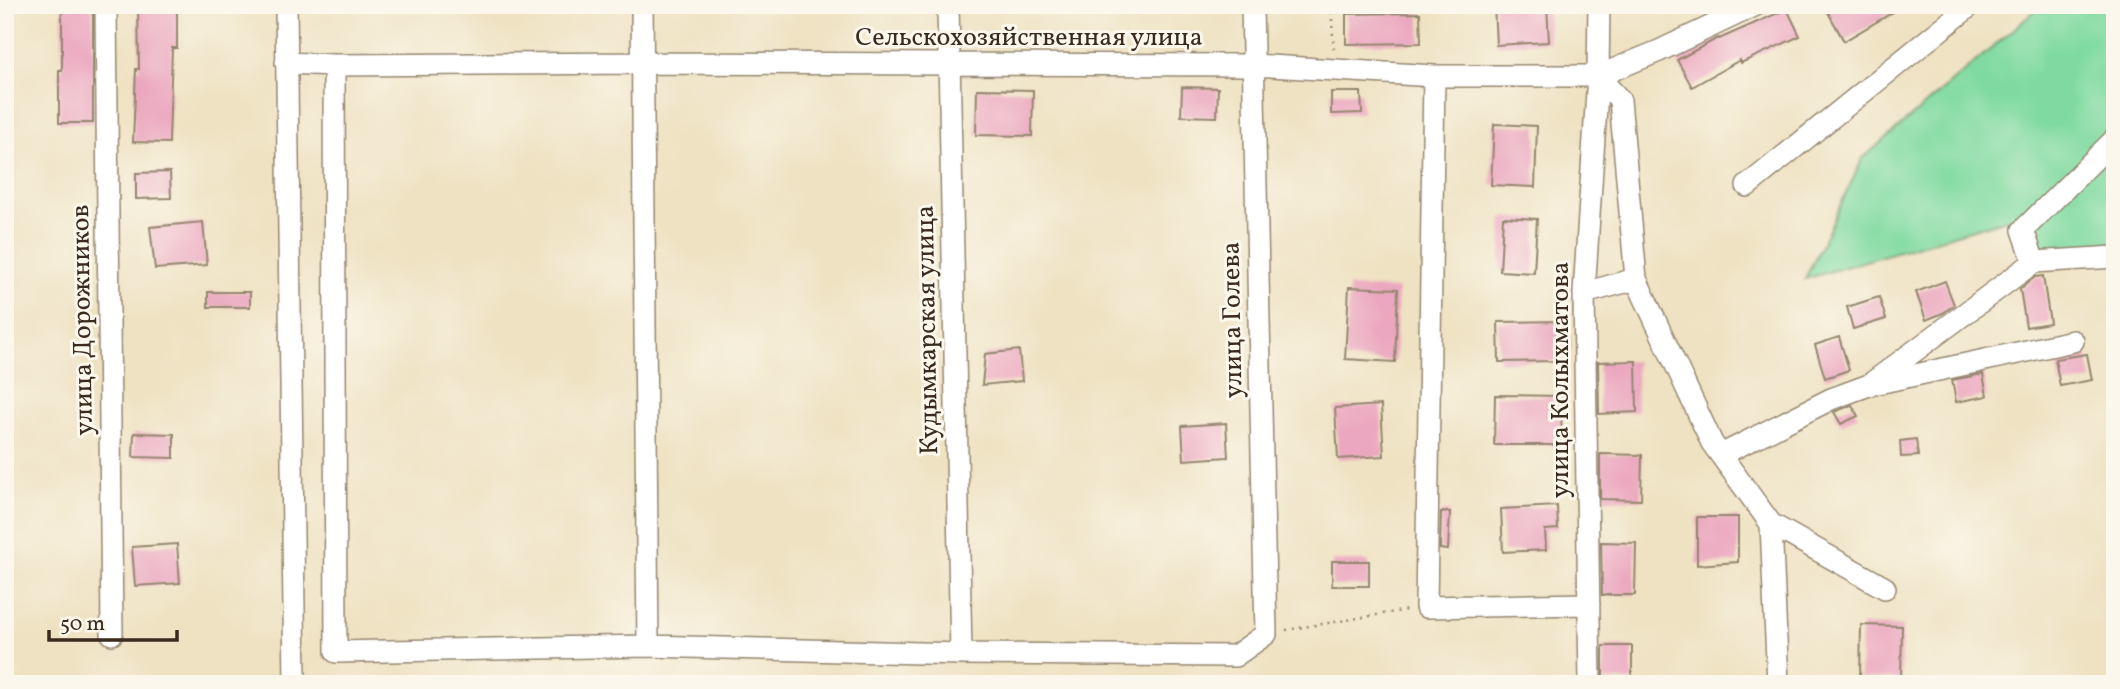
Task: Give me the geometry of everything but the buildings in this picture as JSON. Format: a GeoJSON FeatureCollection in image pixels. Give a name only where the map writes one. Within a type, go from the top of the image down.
{"type":"FeatureCollection","features":[{"type":"Feature","properties":{"kind":"street","name":"улица Дорожников"},"geometry":{"type":"LineString","coordinates":[[106,5],[113,634]]}},
{"type":"Feature","properties":{"kind":"street"},"geometry":{"type":"LineString","coordinates":[[286,5],[295,684]]}},
{"type":"Feature","properties":{"kind":"street"},"geometry":{"type":"LineString","coordinates":[[642,5],[648,646]]}},
{"type":"Feature","properties":{"kind":"street","name":"Кудымкарская улица"},"geometry":{"type":"LineString","coordinates":[[948,5],[961,654]]}},
{"type":"Feature","properties":{"kind":"street","name":"улица Голева"},"geometry":{"type":"LineString","coordinates":[[1252,5],[1266,634]]}},
{"type":"Feature","properties":{"kind":"street","name":"улица Колыхматова"},"geometry":{"type":"LineString","coordinates":[[1590,684],[1584,293],[1598,76],[1599,5]]}},
{"type":"Feature","properties":{"kind":"street","name":"Сельскохозяйственная улица"},"geometry":{"type":"LineString","coordinates":[[286,63],[1254,65],[1434,76],[1598,76],[1659,51],[1756,5]]}},
{"type":"Feature","properties":{"kind":"street"},"geometry":{"type":"LineString","coordinates":[[1747,186],[1972,5]]}},
{"type":"Feature","properties":{"kind":"street"},"geometry":{"type":"LineString","coordinates":[[334,65],[336,652],[648,646],[961,654],[1235,656],[1266,634]]}},
{"type":"Feature","properties":{"kind":"street"},"geometry":{"type":"LineString","coordinates":[[1434,76],[1426,607],[1589,604]]}},
{"type":"Feature","properties":{"kind":"street"},"geometry":{"type":"LineString","coordinates":[[1598,76],[1620,100],[1636,279],[1712,443],[1771,524],[1885,588]]}},
{"type":"Feature","properties":{"kind":"street"},"geometry":{"type":"LineString","coordinates":[[2034,262],[2023,230],[2115,139]]}},
{"type":"Feature","properties":{"kind":"street"},"geometry":{"type":"LineString","coordinates":[[1869,385],[2034,262],[2115,257]]}},
{"type":"Feature","properties":{"kind":"street"},"geometry":{"type":"LineString","coordinates":[[1584,293],[1636,279]]}},
{"type":"Feature","properties":{"kind":"street"},"geometry":{"type":"LineString","coordinates":[[1721,455],[1831,399],[1869,385],[2073,341]]}},
{"type":"Feature","properties":{"kind":"street"},"geometry":{"type":"LineString","coordinates":[[1771,524],[1778,684]]}},
{"type":"Feature","properties":{"kind":"path"},"geometry":{"type":"LineString","coordinates":[[1331,5],[1335,69]]}},
{"type":"Feature","properties":{"kind":"path"},"geometry":{"type":"LineString","coordinates":[[1266,634],[1426,607]]}},
{"type":"Feature","properties":{"kind":"green space"},"geometry":{"type":"Polygon","coordinates":[[[2042,5],[2115,5],[2115,244],[2022,253],[2010,218],[1805,279],[1863,158],[2042,5]]]}}]}
